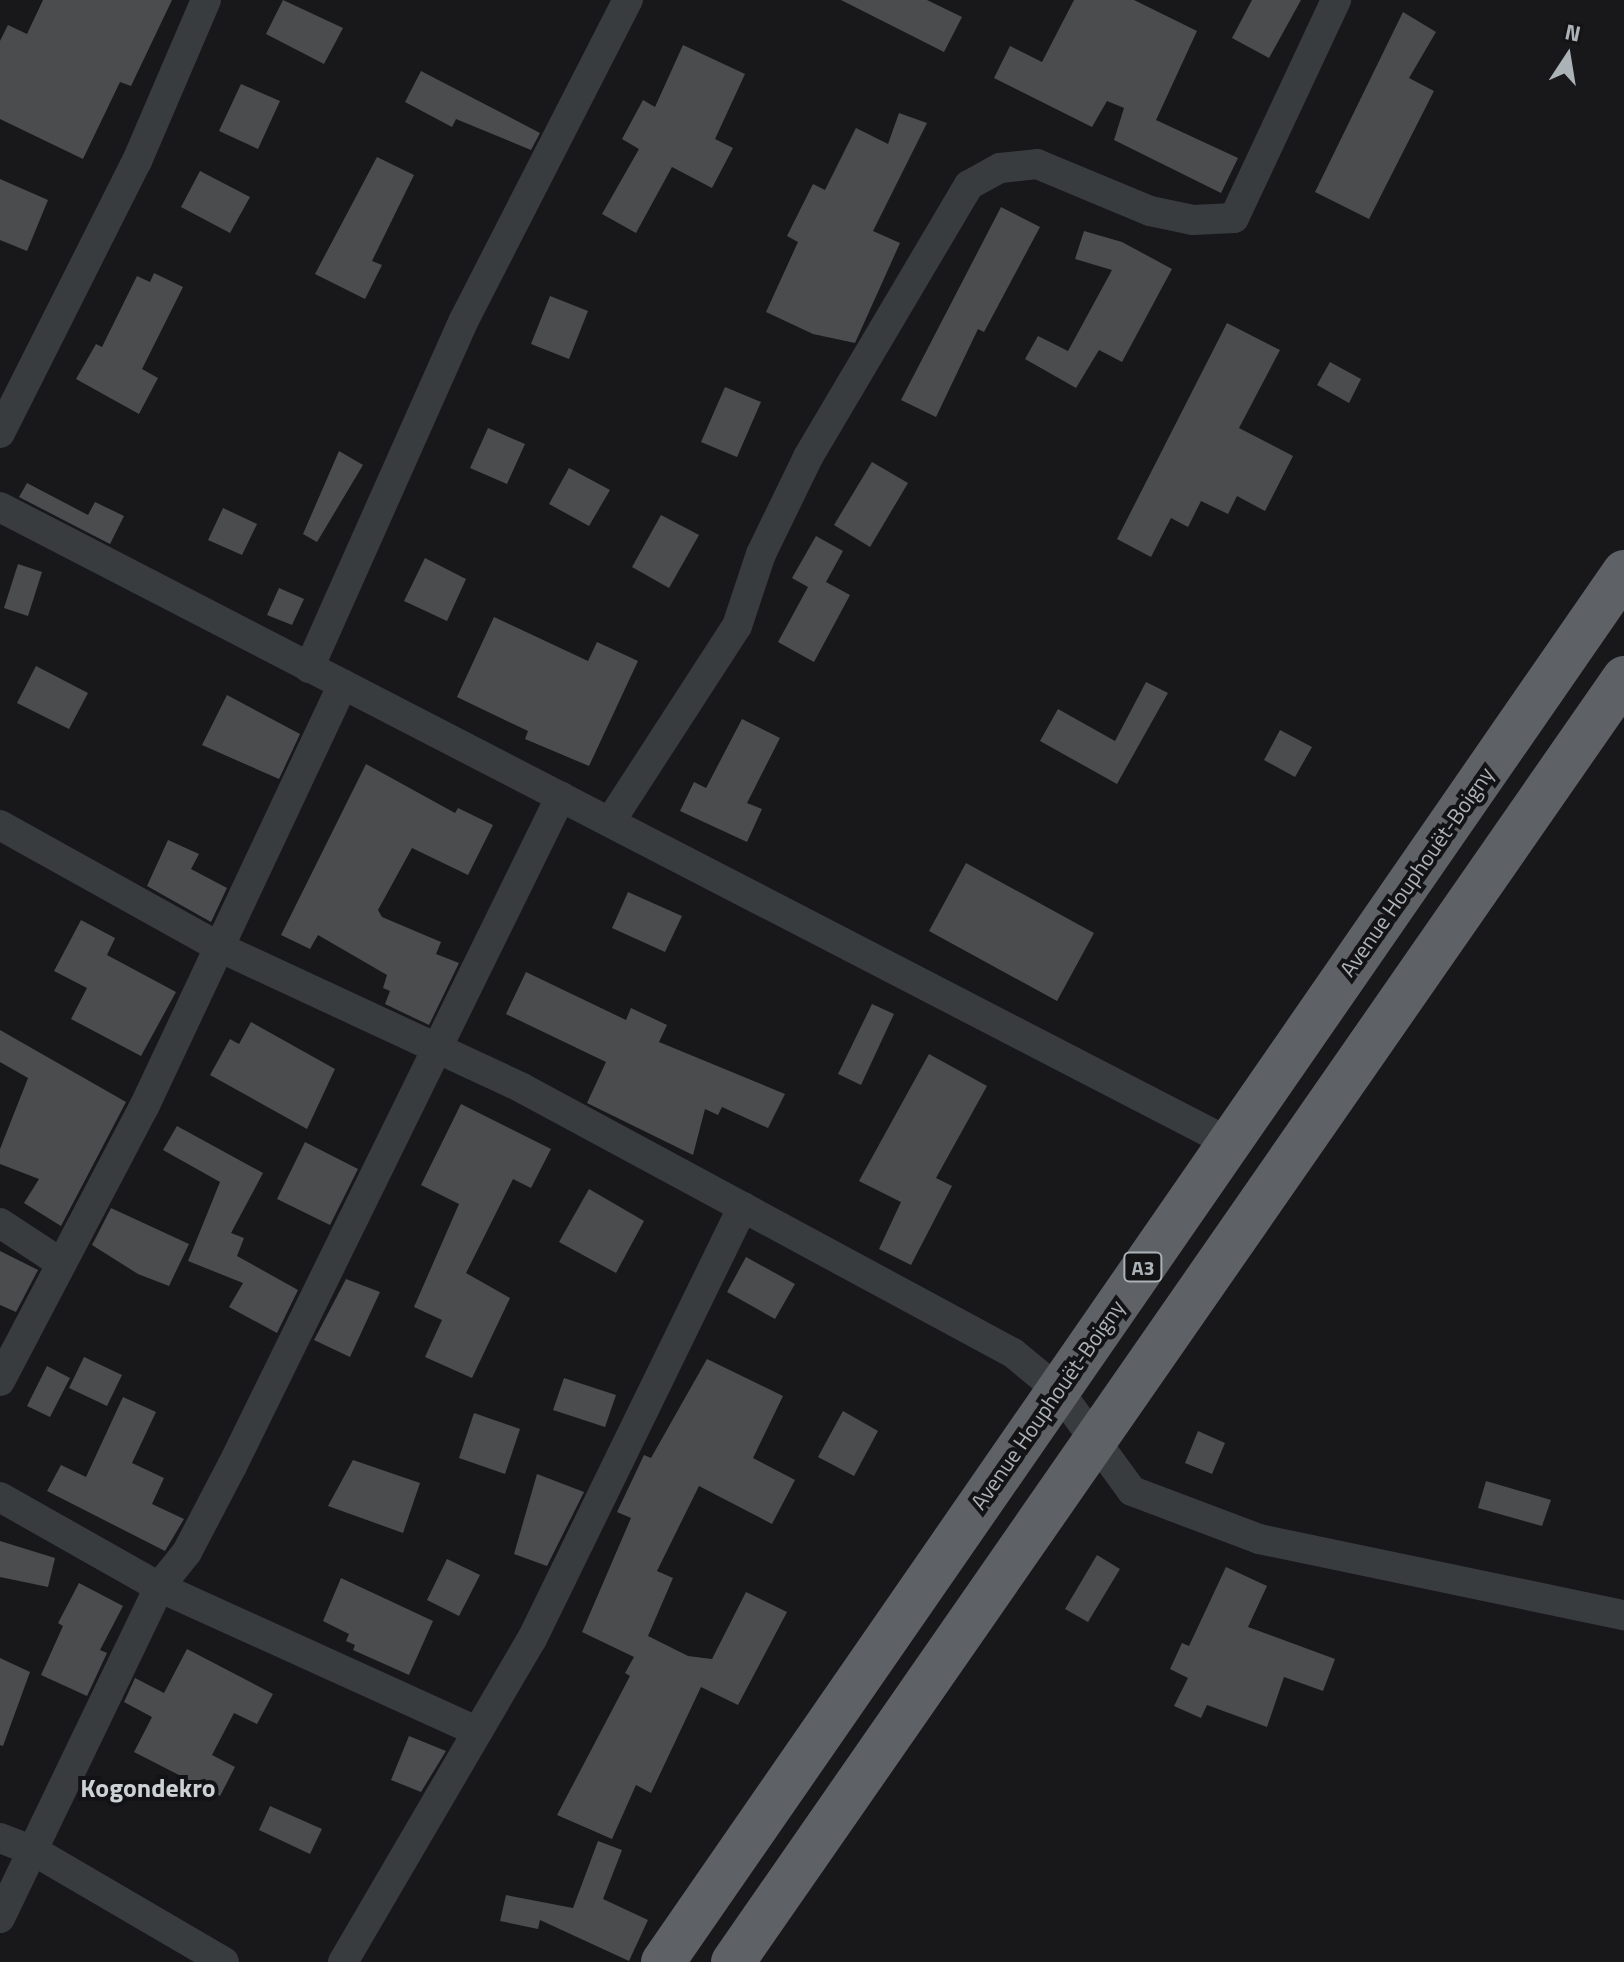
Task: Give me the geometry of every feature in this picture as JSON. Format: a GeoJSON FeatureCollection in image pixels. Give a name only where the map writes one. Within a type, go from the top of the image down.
{"type":"FeatureCollection","features":[{"type":"Feature","properties":{"kind":"highway","name":"Avenue Houphouët-Boigny"},"geometry":{"type":"LineString","coordinates":[[663,1962],[1624,572]]}},
{"type":"Feature","properties":{"kind":"highway"},"geometry":{"type":"LineString","coordinates":[[733,1962],[1624,678]]}},
{"type":"Feature","properties":{"kind":"street"},"geometry":{"type":"LineString","coordinates":[[0,433],[137,161],[206,0]]}},
{"type":"Feature","properties":{"kind":"street"},"geometry":{"type":"LineString","coordinates":[[309,668],[464,320],[628,0]]}},
{"type":"Feature","properties":{"kind":"street"},"geometry":{"type":"LineString","coordinates":[[610,822],[737,626],[761,554],[808,457],[969,185],[1000,168],[1037,164],[1150,211],[1193,220],[1234,218],[1336,0]]}},
{"type":"Feature","properties":{"kind":"street"},"geometry":{"type":"LineString","coordinates":[[0,507],[1230,1143]]}},
{"type":"Feature","properties":{"kind":"street"},"geometry":{"type":"LineString","coordinates":[[0,1381],[221,948],[343,685]]}},
{"type":"Feature","properties":{"kind":"street"},"geometry":{"type":"LineString","coordinates":[[0,1918],[159,1587],[187,1552],[438,1052],[561,796]]}},
{"type":"Feature","properties":{"kind":"street"},"geometry":{"type":"LineString","coordinates":[[0,825],[221,948],[438,1052],[522,1088],[1013,1353],[1058,1390],[1093,1444],[1132,1491],[1259,1539],[1624,1615]]}},
{"type":"Feature","properties":{"kind":"street"},"geometry":{"type":"LineString","coordinates":[[343,1962],[532,1639],[743,1207]]}},
{"type":"Feature","properties":{"kind":"street"},"geometry":{"type":"LineString","coordinates":[[0,1223],[61,1263]]}},
{"type":"Feature","properties":{"kind":"street"},"geometry":{"type":"LineString","coordinates":[[0,1497],[159,1587],[478,1732]]}},
{"type":"Feature","properties":{"kind":"street"},"geometry":{"type":"LineString","coordinates":[[0,1838],[34,1851],[224,1962]]}},
{"type":"Feature","properties":{"kind":"building"},"geometry":{"type":"Polygon","coordinates":[[[43,0],[172,0],[131,86],[120,82],[83,159],[0,119],[0,41],[8,25],[27,34],[43,0]]]}},
{"type":"Feature","properties":{"kind":"building"},"geometry":{"type":"Polygon","coordinates":[[[283,0],[343,28],[324,64],[266,34],[283,0]]]}},
{"type":"Feature","properties":{"kind":"building"},"geometry":{"type":"Polygon","coordinates":[[[841,0],[927,0],[962,17],[944,52],[841,0]]]}},
{"type":"Feature","properties":{"kind":"building"},"geometry":{"type":"Polygon","coordinates":[[[1074,0],[1134,0],[1197,31],[1156,120],[1238,158],[1221,193],[1114,140],[1124,108],[1107,101],[1092,127],[994,78],[1010,46],[1042,62],[1074,0]]]}},
{"type":"Feature","properties":{"kind":"building"},"geometry":{"type":"Polygon","coordinates":[[[1252,0],[1301,0],[1269,58],[1232,38],[1252,0]]]}},
{"type":"Feature","properties":{"kind":"building"},"geometry":{"type":"Polygon","coordinates":[[[1403,12],[1436,32],[1409,78],[1434,91],[1369,219],[1315,192],[1403,12]]]}},
{"type":"Feature","properties":{"kind":"building"},"geometry":{"type":"Polygon","coordinates":[[[683,45],[745,74],[715,139],[733,148],[712,188],[672,167],[636,233],[602,214],[639,149],[622,139],[643,100],[655,107],[683,45]]]}},
{"type":"Feature","properties":{"kind":"building"},"geometry":{"type":"Polygon","coordinates":[[[421,71],[540,133],[531,150],[456,119],[452,127],[405,102],[421,71]]]}},
{"type":"Feature","properties":{"kind":"building"},"geometry":{"type":"Polygon","coordinates":[[[241,84],[280,101],[258,149],[219,131],[241,84]]]}},
{"type":"Feature","properties":{"kind":"building"},"geometry":{"type":"Polygon","coordinates":[[[899,113],[927,123],[873,231],[900,243],[855,343],[813,334],[766,312],[798,242],[787,236],[813,184],[825,190],[856,128],[888,144],[899,113]]]}},
{"type":"Feature","properties":{"kind":"building"},"geometry":{"type":"Polygon","coordinates":[[[377,157],[414,175],[372,261],[382,265],[365,299],[315,274],[377,157]]]}},
{"type":"Feature","properties":{"kind":"building"},"geometry":{"type":"Polygon","coordinates":[[[200,171],[250,197],[230,233],[181,207],[200,171]]]}},
{"type":"Feature","properties":{"kind":"building"},"geometry":{"type":"Polygon","coordinates":[[[0,179],[48,200],[27,251],[0,240],[0,179]]]}},
{"type":"Feature","properties":{"kind":"building"},"geometry":{"type":"Polygon","coordinates":[[[1001,207],[1040,227],[984,332],[978,329],[936,417],[901,400],[1001,207]]]}},
{"type":"Feature","properties":{"kind":"building"},"geometry":{"type":"Polygon","coordinates":[[[1084,231],[1122,242],[1172,269],[1122,362],[1099,350],[1076,388],[1025,359],[1038,336],[1068,351],[1112,270],[1075,259],[1084,231]]]}},
{"type":"Feature","properties":{"kind":"building"},"geometry":{"type":"Polygon","coordinates":[[[154,273],[183,287],[142,369],[158,378],[139,414],[76,379],[96,344],[102,347],[137,276],[150,282],[154,273]]]}},
{"type":"Feature","properties":{"kind":"building"},"geometry":{"type":"Polygon","coordinates":[[[550,296],[588,311],[569,359],[531,344],[550,296]]]}},
{"type":"Feature","properties":{"kind":"building"},"geometry":{"type":"Polygon","coordinates":[[[1227,323],[1280,350],[1239,428],[1293,456],[1265,511],[1237,496],[1228,514],[1201,501],[1188,527],[1171,518],[1151,557],[1117,539],[1227,323]]]}},
{"type":"Feature","properties":{"kind":"building"},"geometry":{"type":"Polygon","coordinates":[[[1330,362],[1361,379],[1349,403],[1317,385],[1330,362]]]}},
{"type":"Feature","properties":{"kind":"building"},"geometry":{"type":"Polygon","coordinates":[[[725,387],[761,402],[737,457],[701,442],[725,387]]]}},
{"type":"Feature","properties":{"kind":"building"},"geometry":{"type":"Polygon","coordinates":[[[488,428],[525,444],[507,484],[470,468],[488,428]]]}},
{"type":"Feature","properties":{"kind":"building"},"geometry":{"type":"Polygon","coordinates":[[[339,451],[363,465],[317,542],[303,534],[339,451]]]}},
{"type":"Feature","properties":{"kind":"building"},"geometry":{"type":"Polygon","coordinates":[[[872,462],[908,483],[870,547],[834,525],[872,462]]]}},
{"type":"Feature","properties":{"kind":"building"},"geometry":{"type":"Polygon","coordinates":[[[569,468],[610,490],[589,526],[549,504],[569,468]]]}},
{"type":"Feature","properties":{"kind":"building"},"geometry":{"type":"Polygon","coordinates":[[[27,483],[88,515],[95,502],[124,516],[110,544],[19,497],[27,483]]]}},
{"type":"Feature","properties":{"kind":"building"},"geometry":{"type":"Polygon","coordinates":[[[223,508],[257,524],[242,555],[208,540],[223,508]]]}},
{"type":"Feature","properties":{"kind":"building"},"geometry":{"type":"Polygon","coordinates":[[[661,515],[699,535],[669,588],[632,567],[661,515]]]}},
{"type":"Feature","properties":{"kind":"building"},"geometry":{"type":"Polygon","coordinates":[[[816,536],[843,551],[826,582],[850,595],[814,662],[778,642],[808,587],[792,578],[816,536]]]}},
{"type":"Feature","properties":{"kind":"building"},"geometry":{"type":"Polygon","coordinates":[[[425,558],[466,579],[447,621],[404,601],[425,558]]]}},
{"type":"Feature","properties":{"kind":"building"},"geometry":{"type":"Polygon","coordinates":[[[18,564],[42,572],[28,616],[4,608],[18,564]]]}},
{"type":"Feature","properties":{"kind":"building"},"geometry":{"type":"Polygon","coordinates":[[[279,588],[304,599],[292,625],[267,615],[279,588]]]}},
{"type":"Feature","properties":{"kind":"building"},"geometry":{"type":"Polygon","coordinates":[[[494,617],[588,661],[597,642],[638,661],[589,766],[525,739],[528,731],[457,697],[494,617]]]}},
{"type":"Feature","properties":{"kind":"building"},"geometry":{"type":"Polygon","coordinates":[[[36,666],[88,693],[69,729],[17,703],[36,666]]]}},
{"type":"Feature","properties":{"kind":"building"},"geometry":{"type":"Polygon","coordinates":[[[1146,682],[1168,693],[1117,784],[1040,741],[1058,709],[1115,741],[1146,682]]]}},
{"type":"Feature","properties":{"kind":"building"},"geometry":{"type":"Polygon","coordinates":[[[227,695],[300,734],[279,779],[202,745],[227,695]]]}},
{"type":"Feature","properties":{"kind":"building"},"geometry":{"type":"Polygon","coordinates":[[[742,719],[780,738],[747,803],[762,809],[747,842],[680,811],[694,782],[706,788],[742,719]]]}},
{"type":"Feature","properties":{"kind":"building"},"geometry":{"type":"Polygon","coordinates":[[[1280,730],[1312,747],[1295,777],[1264,760],[1280,730]]]}},
{"type":"Feature","properties":{"kind":"building"},"geometry":{"type":"Polygon","coordinates":[[[366,764],[455,813],[458,808],[493,825],[468,875],[412,848],[378,910],[382,917],[441,942],[436,954],[459,963],[429,1025],[385,1004],[390,991],[383,988],[387,975],[318,935],[310,949],[281,935],[366,764]]]}},
{"type":"Feature","properties":{"kind":"building"},"geometry":{"type":"Polygon","coordinates":[[[168,840],[199,854],[191,869],[227,888],[211,922],[147,886],[168,840]]]}},
{"type":"Feature","properties":{"kind":"building"},"geometry":{"type":"Polygon","coordinates":[[[966,863],[1094,933],[1057,1001],[929,931],[966,863]]]}},
{"type":"Feature","properties":{"kind":"building"},"geometry":{"type":"Polygon","coordinates":[[[628,892],[682,916],[665,952],[612,928],[628,892]]]}},
{"type":"Feature","properties":{"kind":"building"},"geometry":{"type":"Polygon","coordinates":[[[81,920],[115,938],[107,955],[176,992],[141,1056],[71,1019],[87,988],[54,971],[81,920]]]}},
{"type":"Feature","properties":{"kind":"building"},"geometry":{"type":"Polygon","coordinates":[[[526,972],[626,1020],[631,1008],[667,1025],[659,1042],[785,1094],[768,1128],[722,1107],[718,1115],[705,1109],[693,1155],[587,1103],[606,1062],[506,1014],[526,972]]]}},
{"type":"Feature","properties":{"kind":"building"},"geometry":{"type":"Polygon","coordinates":[[[872,1004],[894,1014],[861,1085],[838,1074],[872,1004]]]}},
{"type":"Feature","properties":{"kind":"building"},"geometry":{"type":"Polygon","coordinates":[[[251,1022],[335,1069],[307,1129],[210,1075],[230,1039],[239,1044],[251,1022]]]}},
{"type":"Feature","properties":{"kind":"building"},"geometry":{"type":"Polygon","coordinates":[[[0,1030],[126,1102],[61,1226],[24,1203],[39,1179],[0,1164],[0,1149],[28,1078],[0,1062],[0,1030]]]}},
{"type":"Feature","properties":{"kind":"building"},"geometry":{"type":"Polygon","coordinates":[[[929,1054],[987,1086],[936,1178],[952,1186],[911,1265],[879,1249],[901,1202],[859,1181],[929,1054]]]}},
{"type":"Feature","properties":{"kind":"building"},"geometry":{"type":"Polygon","coordinates":[[[461,1104],[551,1149],[531,1188],[513,1179],[466,1273],[510,1298],[472,1378],[425,1357],[442,1320],[414,1307],[459,1204],[421,1185],[461,1104]]]}},
{"type":"Feature","properties":{"kind":"building"},"geometry":{"type":"Polygon","coordinates":[[[177,1126],[263,1173],[231,1233],[244,1238],[237,1256],[298,1290],[277,1333],[229,1307],[243,1283],[188,1261],[220,1182],[163,1150],[177,1126]]]}},
{"type":"Feature","properties":{"kind":"building"},"geometry":{"type":"Polygon","coordinates":[[[305,1142],[358,1169],[330,1225],[277,1199],[305,1142]]]}},
{"type":"Feature","properties":{"kind":"building"},"geometry":{"type":"Polygon","coordinates":[[[589,1189],[644,1221],[616,1273],[559,1242],[589,1189]]]}},
{"type":"Feature","properties":{"kind":"building"},"geometry":{"type":"Polygon","coordinates":[[[111,1208],[189,1244],[169,1286],[138,1274],[92,1245],[111,1208]]]}},
{"type":"Feature","properties":{"kind":"building"},"geometry":{"type":"Polygon","coordinates":[[[0,1251],[38,1270],[16,1312],[0,1305],[0,1251]]]}},
{"type":"Feature","properties":{"kind":"building"},"geometry":{"type":"Polygon","coordinates":[[[746,1257],[795,1284],[775,1319],[727,1292],[746,1257]]]}},
{"type":"Feature","properties":{"kind":"building"},"geometry":{"type":"Polygon","coordinates":[[[346,1279],[380,1292],[350,1357],[314,1340],[346,1279]]]}},
{"type":"Feature","properties":{"kind":"building"},"geometry":{"type":"Polygon","coordinates":[[[84,1357],[122,1375],[107,1406],[69,1388],[84,1357]]]}},
{"type":"Feature","properties":{"kind":"building"},"geometry":{"type":"Polygon","coordinates":[[[707,1359],[783,1396],[753,1458],[795,1480],[772,1524],[699,1486],[657,1571],[673,1578],[648,1636],[688,1656],[712,1659],[746,1592],[787,1612],[738,1705],[701,1687],[651,1793],[636,1785],[612,1839],[557,1815],[630,1676],[625,1673],[634,1657],[582,1632],[631,1518],[617,1512],[644,1455],[651,1458],[707,1359]]]}},
{"type":"Feature","properties":{"kind":"building"},"geometry":{"type":"Polygon","coordinates":[[[47,1366],[70,1378],[50,1417],[27,1406],[47,1366]]]}},
{"type":"Feature","properties":{"kind":"building"},"geometry":{"type":"Polygon","coordinates":[[[564,1378],[616,1395],[605,1427],[553,1410],[564,1378]]]}},
{"type":"Feature","properties":{"kind":"building"},"geometry":{"type":"Polygon","coordinates":[[[123,1397],[156,1412],[132,1463],[164,1478],[152,1504],[184,1519],[165,1551],[47,1491],[61,1465],[86,1477],[123,1397]]]}},
{"type":"Feature","properties":{"kind":"building"},"geometry":{"type":"Polygon","coordinates":[[[843,1411],[878,1431],[854,1476],[818,1457],[843,1411]]]}},
{"type":"Feature","properties":{"kind":"building"},"geometry":{"type":"Polygon","coordinates":[[[474,1413],[520,1429],[505,1474],[459,1458],[474,1413]]]}},
{"type":"Feature","properties":{"kind":"building"},"geometry":{"type":"Polygon","coordinates":[[[1198,1431],[1225,1443],[1212,1474],[1185,1463],[1198,1431]]]}},
{"type":"Feature","properties":{"kind":"building"},"geometry":{"type":"Polygon","coordinates":[[[353,1460],[420,1483],[403,1533],[328,1506],[353,1460]]]}},
{"type":"Feature","properties":{"kind":"building"},"geometry":{"type":"Polygon","coordinates":[[[537,1474],[584,1492],[547,1566],[514,1554],[537,1474]]]}},
{"type":"Feature","properties":{"kind":"building"},"geometry":{"type":"Polygon","coordinates":[[[1486,1481],[1551,1500],[1542,1526],[1478,1508],[1486,1481]]]}},
{"type":"Feature","properties":{"kind":"building"},"geometry":{"type":"Polygon","coordinates":[[[0,1541],[55,1558],[48,1587],[0,1577],[0,1541]]]}},
{"type":"Feature","properties":{"kind":"building"},"geometry":{"type":"Polygon","coordinates":[[[1097,1555],[1120,1569],[1088,1622],[1065,1609],[1097,1555]]]}},
{"type":"Feature","properties":{"kind":"building"},"geometry":{"type":"Polygon","coordinates":[[[447,1559],[480,1575],[459,1616],[427,1600],[447,1559]]]}},
{"type":"Feature","properties":{"kind":"building"},"geometry":{"type":"Polygon","coordinates":[[[1226,1567],[1267,1586],[1248,1627],[1335,1659],[1323,1691],[1284,1677],[1267,1727],[1207,1705],[1201,1718],[1174,1706],[1188,1678],[1170,1669],[1182,1643],[1189,1646],[1226,1567]]]}},
{"type":"Feature","properties":{"kind":"building"},"geometry":{"type":"Polygon","coordinates":[[[341,1578],[433,1621],[409,1675],[353,1650],[355,1645],[346,1641],[349,1634],[323,1621],[341,1578]]]}},
{"type":"Feature","properties":{"kind":"building"},"geometry":{"type":"Polygon","coordinates":[[[79,1583],[123,1606],[100,1650],[107,1653],[87,1696],[41,1675],[63,1626],[58,1623],[79,1583]]]}},
{"type":"Feature","properties":{"kind":"building"},"geometry":{"type":"Polygon","coordinates":[[[187,1649],[273,1694],[257,1724],[234,1713],[212,1755],[235,1767],[220,1796],[134,1752],[152,1717],[124,1702],[135,1678],[164,1693],[187,1649]]]}},
{"type":"Feature","properties":{"kind":"building"},"geometry":{"type":"Polygon","coordinates":[[[0,1658],[30,1672],[3,1746],[0,1745],[0,1658]]]}},
{"type":"Feature","properties":{"kind":"building"},"geometry":{"type":"Polygon","coordinates":[[[409,1736],[446,1751],[421,1792],[391,1780],[409,1736]]]}},
{"type":"Feature","properties":{"kind":"building"},"geometry":{"type":"Polygon","coordinates":[[[270,1806],[322,1829],[310,1854],[259,1830],[270,1806]]]}},
{"type":"Feature","properties":{"kind":"building"},"geometry":{"type":"Polygon","coordinates":[[[598,1841],[622,1850],[603,1899],[648,1920],[629,1961],[540,1920],[538,1929],[500,1921],[506,1895],[573,1908],[598,1841]]]}},
{"type":"Feature","properties":{"kind":"district","name":"Kogondekro"},"geometry":{"type":"Point","coordinates":[148,1788]}}]}
